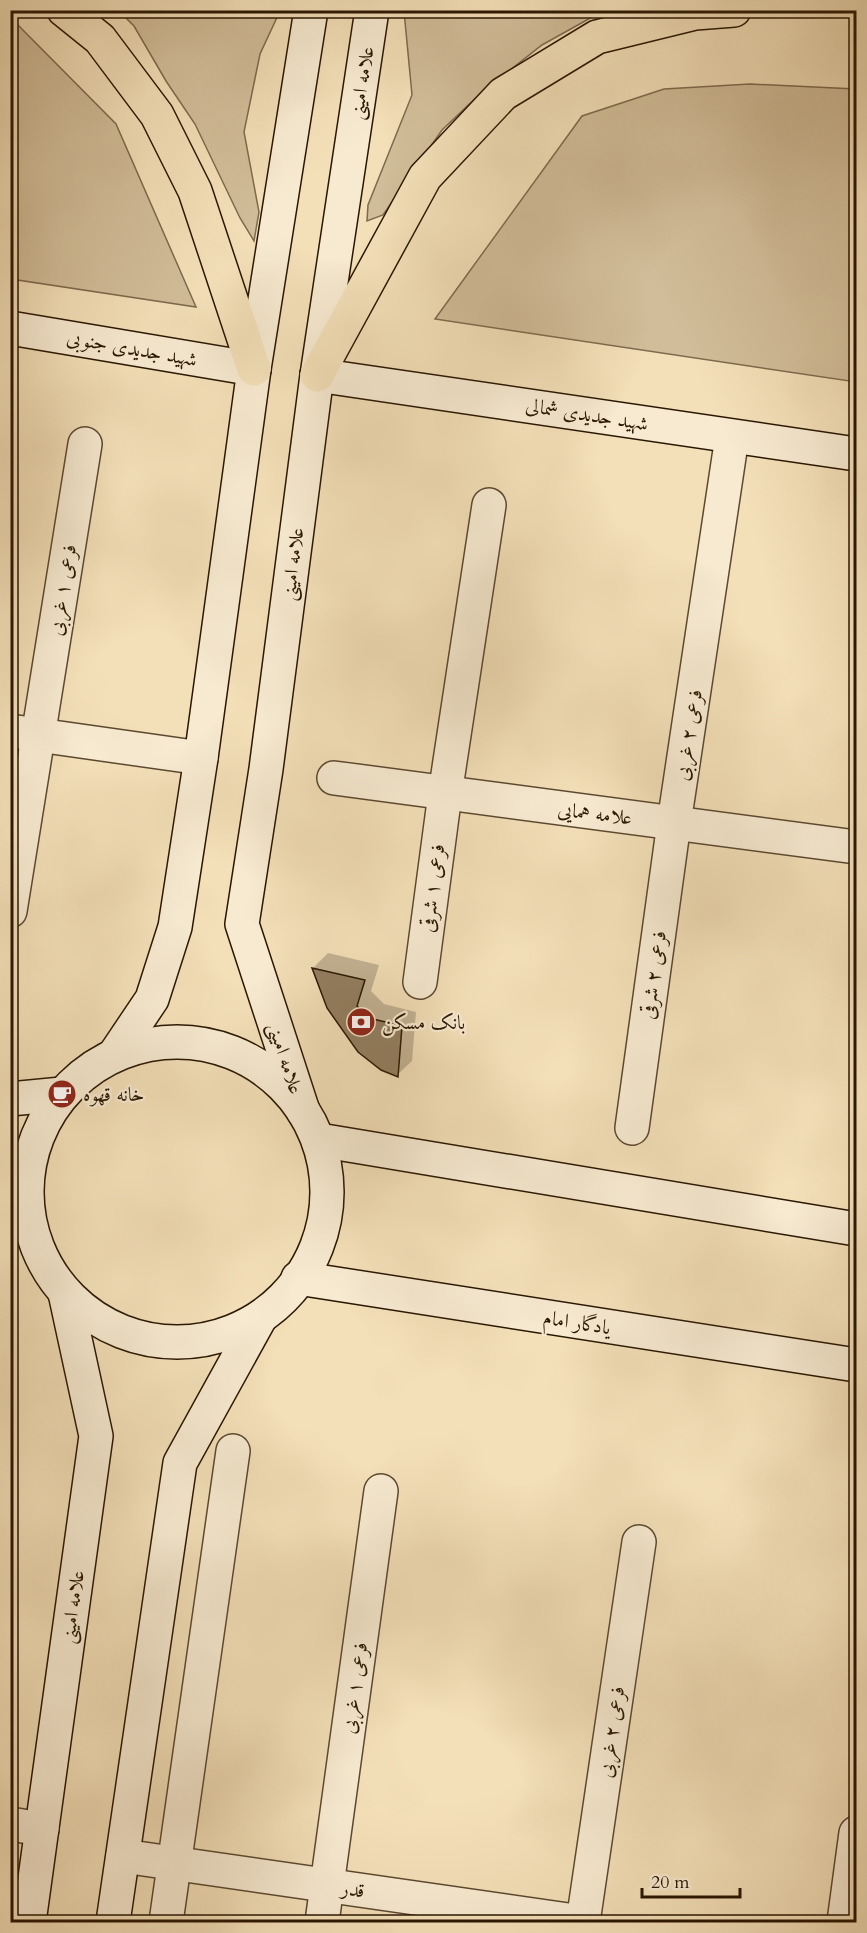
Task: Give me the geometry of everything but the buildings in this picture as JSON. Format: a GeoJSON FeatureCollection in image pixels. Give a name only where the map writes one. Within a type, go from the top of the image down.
{"type":"FeatureCollection","features":[{"type":"Feature","properties":{"kind":"highway"},"geometry":{"type":"LineString","coordinates":[[64,10],[100,39],[158,115],[195,191],[254,369]]}},
{"type":"Feature","properties":{"kind":"highway"},"geometry":{"type":"LineString","coordinates":[[317,375],[425,177],[503,94],[597,37],[695,14],[734,10]]}},
{"type":"Feature","properties":{"kind":"main road"},"geometry":{"type":"LineString","coordinates":[[115,1054],[152,999],[175,927],[201,758],[254,369],[311,10]]}},
{"type":"Feature","properties":{"kind":"main road","name":"علامه امینی"},"geometry":{"type":"LineString","coordinates":[[303,1111],[242,924],[266,769],[317,375],[372,10]]}},
{"type":"Feature","properties":{"kind":"main road","name":"شهید جدیدی جنوبی"},"geometry":{"type":"LineString","coordinates":[[10,328],[254,369]]}},
{"type":"Feature","properties":{"kind":"main road","name":"شهید جدیدی شمالی"},"geometry":{"type":"LineString","coordinates":[[317,375],[856,454]]}},
{"type":"Feature","properties":{"kind":"main road","name":"فرعی ۲ غربی"},"geometry":{"type":"LineString","coordinates":[[674,823],[732,437]]}},
{"type":"Feature","properties":{"kind":"main road","name":"فرعی ۱ غربی"},"geometry":{"type":"LineString","coordinates":[[25,733],[85,444]]}},
{"type":"Feature","properties":{"kind":"main road"},"geometry":{"type":"LineString","coordinates":[[445,794],[489,505]]}},
{"type":"Feature","properties":{"kind":"main road"},"geometry":{"type":"LineString","coordinates":[[10,911],[25,733],[201,758]]}},
{"type":"Feature","properties":{"kind":"main road","name":"علامه همایی"},"geometry":{"type":"LineString","coordinates":[[334,778],[856,847]]}},
{"type":"Feature","properties":{"kind":"main road","name":"فرعی ۱ شرقی"},"geometry":{"type":"LineString","coordinates":[[420,982],[445,794]]}},
{"type":"Feature","properties":{"kind":"main road","name":"فرعی ۲ شرقی"},"geometry":{"type":"LineString","coordinates":[[632,1128],[674,823]]}},
{"type":"Feature","properties":{"kind":"main road"},"geometry":{"type":"LineString","coordinates":[[113,1923],[180,1462],[260,1318],[298,1278],[320,1240],[328,1191],[319,1140],[295,1098],[258,1064],[213,1045],[163,1041],[115,1054],[86,1071],[62,1094],[37,1134],[26,1179],[19,1222],[47,1270],[65,1293],[120,1333],[168,1344],[216,1338],[260,1318]]}},
{"type":"Feature","properties":{"kind":"main road"},"geometry":{"type":"LineString","coordinates":[[10,1099],[62,1094]]}},
{"type":"Feature","properties":{"kind":"main road"},"geometry":{"type":"LineString","coordinates":[[319,1140],[856,1229]]}},
{"type":"Feature","properties":{"kind":"main road","name":"یادگار امام"},"geometry":{"type":"LineString","coordinates":[[298,1278],[856,1365]]}},
{"type":"Feature","properties":{"kind":"main road","name":"علامه امینی"},"geometry":{"type":"LineString","coordinates":[[29,1923],[26,1826],[96,1436],[65,1293]]}},
{"type":"Feature","properties":{"kind":"main road"},"geometry":{"type":"LineString","coordinates":[[166,1923],[233,1451]]}},
{"type":"Feature","properties":{"kind":"main road","name":"فرعی ۱ غربی"},"geometry":{"type":"LineString","coordinates":[[327,1886],[381,1491]]}},
{"type":"Feature","properties":{"kind":"main road","name":"فرعی ۲ غربی"},"geometry":{"type":"LineString","coordinates":[[583,1923],[639,1542]]}},
{"type":"Feature","properties":{"kind":"main road"},"geometry":{"type":"LineString","coordinates":[[844,1923],[856,1833]]}},
{"type":"Feature","properties":{"kind":"main road","name":"قدر"},"geometry":{"type":"LineString","coordinates":[[123,1856],[583,1923]]}},
{"type":"Feature","properties":{"kind":"main road"},"geometry":{"type":"LineString","coordinates":[[322,1923],[327,1886]]}},
{"type":"Feature","properties":{"kind":"shaded area"},"geometry":{"type":"Polygon","coordinates":[[[119,11],[280,11],[260,54],[244,132],[259,212],[254,241],[240,218],[195,124],[166,81],[134,26],[119,11]]]}},
{"type":"Feature","properties":{"kind":"shaded area"},"geometry":{"type":"Polygon","coordinates":[[[404,11],[603,11],[542,45],[481,93],[442,130],[383,215],[367,221],[368,205],[412,95],[404,11]]]}},
{"type":"Feature","properties":{"kind":"shaded area"},"geometry":{"type":"Polygon","coordinates":[[[11,18],[116,124],[196,307],[11,279],[11,18]]]}},
{"type":"Feature","properties":{"kind":"shaded area"},"geometry":{"type":"Polygon","coordinates":[[[750,84],[856,89],[856,382],[435,319],[582,116],[664,89],[750,84]]]}},
{"type":"Feature","properties":{"kind":"place","name":"بانک مسکن"},"geometry":{"type":"Point","coordinates":[361,1022]}},
{"type":"Feature","properties":{"kind":"place","name":"خانه قهوه"},"geometry":{"type":"Point","coordinates":[62,1094]}}]}
